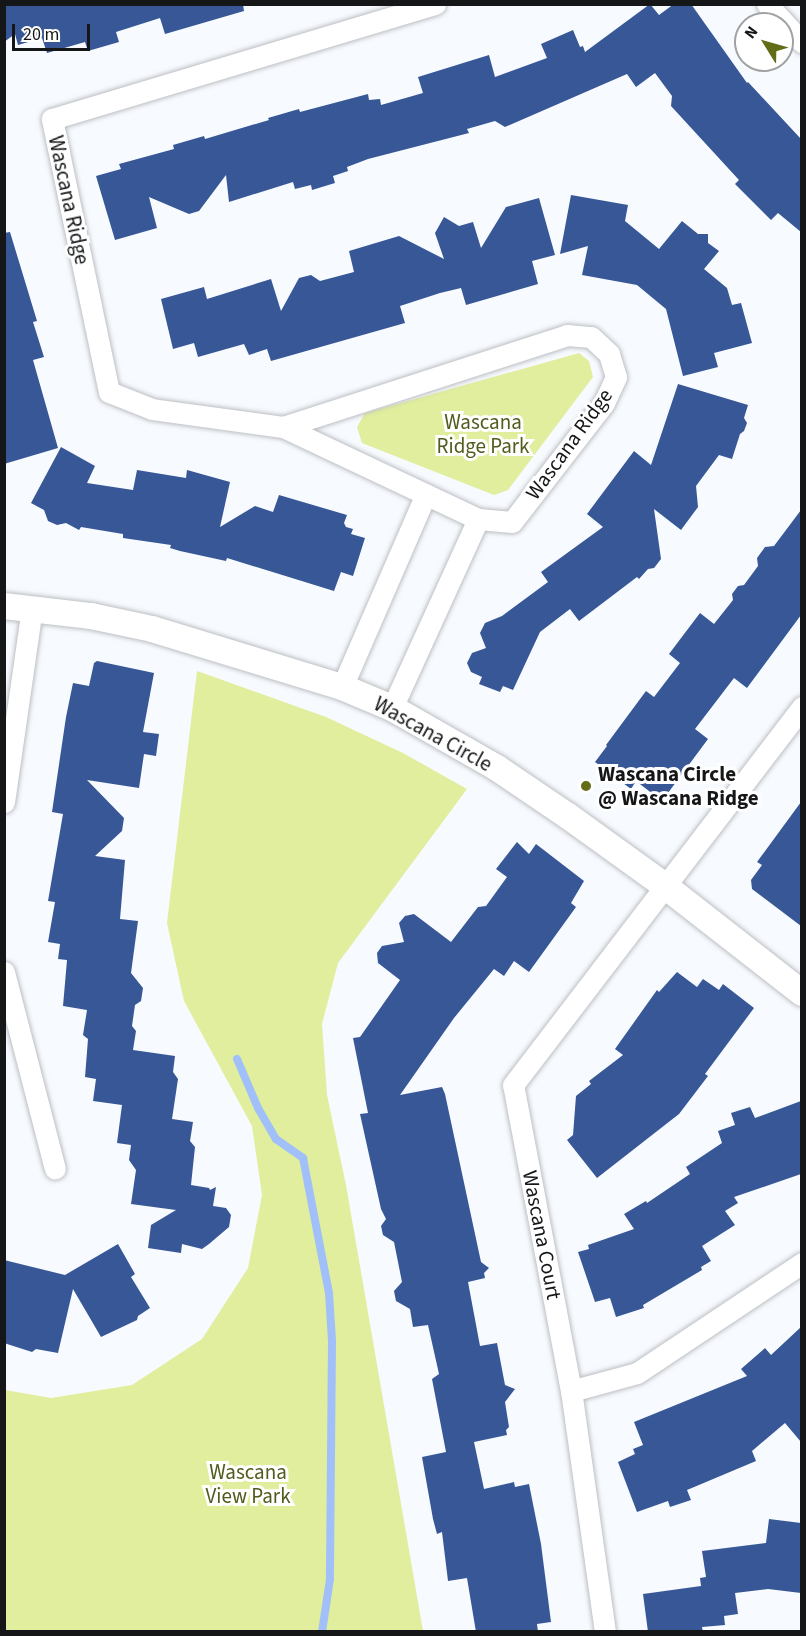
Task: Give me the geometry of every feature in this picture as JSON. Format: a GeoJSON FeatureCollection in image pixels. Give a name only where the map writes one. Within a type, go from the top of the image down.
{"type":"FeatureCollection","features":[{"type":"Feature","properties":{"kind":"street","name":"Wascana Ridge"},"geometry":{"type":"LineString","coordinates":[[283,427],[567,335],[591,337],[609,354],[616,377],[604,403],[512,522],[478,519],[283,427],[152,409],[109,392],[52,118],[435,4]]}},
{"type":"Feature","properties":{"kind":"street"},"geometry":{"type":"LineString","coordinates":[[767,4],[801,42]]}},
{"type":"Feature","properties":{"kind":"street"},"geometry":{"type":"LineString","coordinates":[[342,687],[426,494]]}},
{"type":"Feature","properties":{"kind":"street"},"geometry":{"type":"LineString","coordinates":[[393,708],[478,519]]}},
{"type":"Feature","properties":{"kind":"street","name":"Wascana Circle"},"geometry":{"type":"LineString","coordinates":[[4,606],[32,608],[152,629],[342,687],[393,708],[497,768],[665,886],[801,993]]}},
{"type":"Feature","properties":{"kind":"street"},"geometry":{"type":"LineString","coordinates":[[4,802],[32,608]]}},
{"type":"Feature","properties":{"kind":"street"},"geometry":{"type":"LineString","coordinates":[[665,886],[801,706]]}},
{"type":"Feature","properties":{"kind":"street","name":"Wascana Court"},"geometry":{"type":"LineString","coordinates":[[605,1632],[571,1391],[513,1085],[665,886]]}},
{"type":"Feature","properties":{"kind":"street"},"geometry":{"type":"LineString","coordinates":[[4,972],[55,1169]]}},
{"type":"Feature","properties":{"kind":"street"},"geometry":{"type":"LineString","coordinates":[[571,1391],[637,1373],[801,1263]]}},
{"type":"Feature","properties":{"kind":"green space","name":"Wascana Ridge Park"},"geometry":{"type":"Polygon","coordinates":[[[579,353],[589,361],[593,377],[508,490],[494,495],[362,443],[357,427],[365,413],[579,353]]]}},
{"type":"Feature","properties":{"kind":"green space","name":"Wascana View Park"},"geometry":{"type":"Polygon","coordinates":[[[197,671],[326,717],[403,753],[467,789],[338,963],[322,1024],[327,1095],[346,1185],[423,1631],[5,1631],[5,1390],[51,1398],[132,1385],[202,1339],[248,1268],[262,1195],[252,1126],[184,1001],[167,923],[197,671]]]}},
{"type":"Feature","properties":{"kind":"building"},"geometry":{"type":"Polygon","coordinates":[[[4,4],[243,4],[244,11],[165,34],[160,18],[116,32],[119,42],[88,51],[85,42],[47,53],[42,38],[18,45],[15,34],[4,42],[4,4]]]}},
{"type":"Feature","properties":{"kind":"building"},"geometry":{"type":"Polygon","coordinates":[[[650,4],[659,15],[674,4],[691,4],[734,65],[734,72],[739,72],[801,139],[801,232],[778,213],[771,220],[735,184],[739,180],[671,106],[672,96],[655,73],[636,87],[627,74],[505,127],[495,121],[467,129],[469,133],[368,159],[347,167],[348,171],[333,176],[335,183],[312,190],[311,185],[295,189],[293,182],[229,202],[226,175],[199,211],[189,214],[149,197],[157,228],[115,240],[96,176],[121,169],[119,164],[174,149],[173,145],[204,136],[205,139],[299,109],[300,112],[368,94],[369,100],[380,99],[381,105],[423,93],[418,77],[489,55],[495,77],[547,58],[541,44],[573,30],[580,47],[583,46],[585,52],[650,4]]]}},
{"type":"Feature","properties":{"kind":"building"},"geometry":{"type":"Polygon","coordinates":[[[571,195],[628,205],[625,221],[659,249],[682,221],[698,234],[708,234],[708,243],[719,251],[704,269],[727,288],[732,305],[741,303],[752,343],[714,353],[718,367],[683,376],[666,309],[637,285],[582,275],[588,246],[560,254],[571,195]]]}},
{"type":"Feature","properties":{"kind":"building"},"geometry":{"type":"Polygon","coordinates":[[[539,198],[555,255],[532,261],[538,284],[466,305],[461,288],[440,293],[400,306],[405,323],[271,361],[267,349],[249,355],[244,344],[198,357],[194,343],[173,349],[161,299],[204,287],[207,299],[271,279],[281,311],[299,278],[311,275],[320,281],[354,272],[349,251],[399,236],[444,259],[435,233],[444,217],[459,226],[473,222],[481,248],[506,207],[539,198]]]}},
{"type":"Feature","properties":{"kind":"building"},"geometry":{"type":"Polygon","coordinates":[[[10,232],[37,321],[33,322],[44,357],[33,360],[58,448],[4,464],[4,233],[10,232]]]}},
{"type":"Feature","properties":{"kind":"building"},"geometry":{"type":"Polygon","coordinates":[[[678,384],[748,405],[744,418],[747,423],[740,434],[732,459],[719,455],[696,486],[698,507],[681,530],[654,509],[661,559],[654,568],[648,569],[639,579],[637,577],[579,621],[570,609],[540,632],[513,690],[503,686],[500,692],[479,684],[482,677],[471,672],[467,663],[472,653],[486,648],[480,633],[485,623],[502,616],[548,582],[541,572],[603,527],[587,514],[634,451],[651,465],[678,384]]]}},
{"type":"Feature","properties":{"kind":"building"},"geometry":{"type":"Polygon","coordinates":[[[61,447],[95,466],[87,483],[133,490],[137,470],[186,478],[187,470],[230,482],[220,527],[255,506],[273,512],[279,495],[347,515],[344,523],[346,527],[353,529],[351,534],[365,538],[353,576],[341,572],[334,591],[227,558],[226,561],[180,551],[170,548],[171,545],[123,538],[123,534],[81,527],[79,530],[66,523],[57,525],[48,521],[44,510],[31,503],[61,447]]]}},
{"type":"Feature","properties":{"kind":"building"},"geometry":{"type":"Polygon","coordinates":[[[801,510],[801,615],[747,688],[734,678],[695,729],[708,739],[662,801],[636,781],[631,789],[595,762],[646,691],[654,697],[680,663],[669,654],[700,613],[714,624],[733,600],[732,594],[738,586],[744,585],[758,566],[757,558],[765,547],[774,546],[801,510]]]}},
{"type":"Feature","properties":{"kind":"building"},"geometry":{"type":"Polygon","coordinates":[[[97,661],[154,673],[143,732],[159,734],[156,756],[144,754],[139,788],[87,780],[124,818],[122,831],[95,856],[125,860],[120,919],[138,921],[131,973],[143,988],[141,1001],[135,1005],[132,1026],[136,1031],[133,1050],[175,1056],[173,1072],[178,1079],[172,1119],[193,1122],[190,1141],[195,1147],[191,1185],[210,1190],[216,1187],[213,1206],[226,1208],[231,1215],[229,1227],[209,1244],[202,1249],[182,1244],[181,1253],[148,1248],[151,1225],[176,1210],[131,1204],[136,1170],[129,1160],[131,1145],[117,1143],[122,1105],[93,1101],[96,1079],[85,1077],[88,1039],[83,1035],[87,1010],[63,1006],[67,960],[58,959],[60,944],[48,942],[55,902],[48,901],[63,814],[52,812],[66,717],[73,683],[89,686],[94,663],[97,661]]]}},
{"type":"Feature","properties":{"kind":"building"},"geometry":{"type":"Polygon","coordinates":[[[801,802],[801,926],[752,889],[751,880],[762,865],[757,862],[801,802]]]}},
{"type":"Feature","properties":{"kind":"building"},"geometry":{"type":"Polygon","coordinates":[[[517,842],[529,854],[536,844],[584,881],[571,903],[576,907],[529,972],[514,961],[504,976],[494,969],[454,1018],[400,1095],[442,1087],[445,1094],[481,1262],[489,1268],[484,1273],[485,1278],[468,1282],[480,1346],[497,1343],[505,1385],[515,1389],[505,1402],[509,1427],[506,1430],[507,1435],[474,1442],[484,1489],[514,1482],[515,1487],[529,1484],[541,1544],[551,1622],[537,1624],[538,1632],[476,1632],[467,1578],[448,1581],[442,1532],[437,1534],[433,1519],[422,1457],[446,1452],[432,1379],[439,1374],[428,1325],[413,1327],[410,1309],[396,1301],[394,1291],[402,1282],[394,1242],[383,1235],[381,1226],[386,1219],[381,1209],[360,1114],[368,1113],[353,1038],[360,1037],[400,980],[378,963],[377,953],[382,946],[404,942],[399,923],[405,916],[414,914],[451,942],[478,907],[486,906],[507,877],[496,869],[517,842]]]}},
{"type":"Feature","properties":{"kind":"building"},"geometry":{"type":"Polygon","coordinates":[[[677,972],[697,987],[703,979],[719,990],[723,984],[754,1008],[705,1074],[708,1076],[679,1114],[597,1178],[567,1140],[573,1135],[576,1096],[591,1084],[589,1081],[623,1055],[615,1049],[657,990],[659,992],[677,972]]]}},
{"type":"Feature","properties":{"kind":"building"},"geometry":{"type":"Polygon","coordinates":[[[801,1101],[801,1174],[734,1197],[738,1203],[725,1211],[735,1225],[702,1246],[711,1261],[701,1267],[702,1270],[643,1305],[644,1308],[616,1317],[610,1298],[595,1302],[578,1252],[589,1249],[588,1245],[634,1229],[624,1214],[646,1201],[647,1203],[690,1174],[686,1167],[722,1143],[718,1131],[735,1125],[731,1113],[750,1107],[755,1118],[801,1101]]]}},
{"type":"Feature","properties":{"kind":"building"},"geometry":{"type":"Polygon","coordinates":[[[118,1244],[135,1274],[131,1277],[150,1308],[138,1316],[137,1320],[101,1337],[73,1289],[58,1353],[36,1349],[32,1352],[4,1343],[4,1260],[65,1275],[118,1244]]]}},
{"type":"Feature","properties":{"kind":"building"},"geometry":{"type":"Polygon","coordinates":[[[801,1327],[801,1442],[785,1423],[752,1451],[756,1461],[687,1490],[691,1500],[670,1507],[668,1501],[637,1512],[618,1462],[635,1454],[633,1449],[643,1445],[634,1422],[747,1376],[741,1369],[765,1348],[771,1355],[801,1327]]]}},
{"type":"Feature","properties":{"kind":"building"},"geometry":{"type":"Polygon","coordinates":[[[769,1519],[801,1523],[801,1593],[768,1589],[735,1593],[738,1614],[724,1616],[725,1625],[702,1627],[703,1632],[648,1632],[643,1594],[701,1586],[700,1578],[706,1577],[702,1551],[766,1543],[769,1519]]]}},
{"type":"Feature","properties":{"kind":"waterway"},"geometry":{"type":"LineString","coordinates":[[237,1059],[258,1108],[276,1139],[303,1158],[329,1293],[332,1341],[330,1579],[322,1632]]}},
{"type":"Feature","properties":{"kind":"place","name":"Wascana Circle @ Wascana Ridge"},"geometry":{"type":"Point","coordinates":[586,786]}}]}
